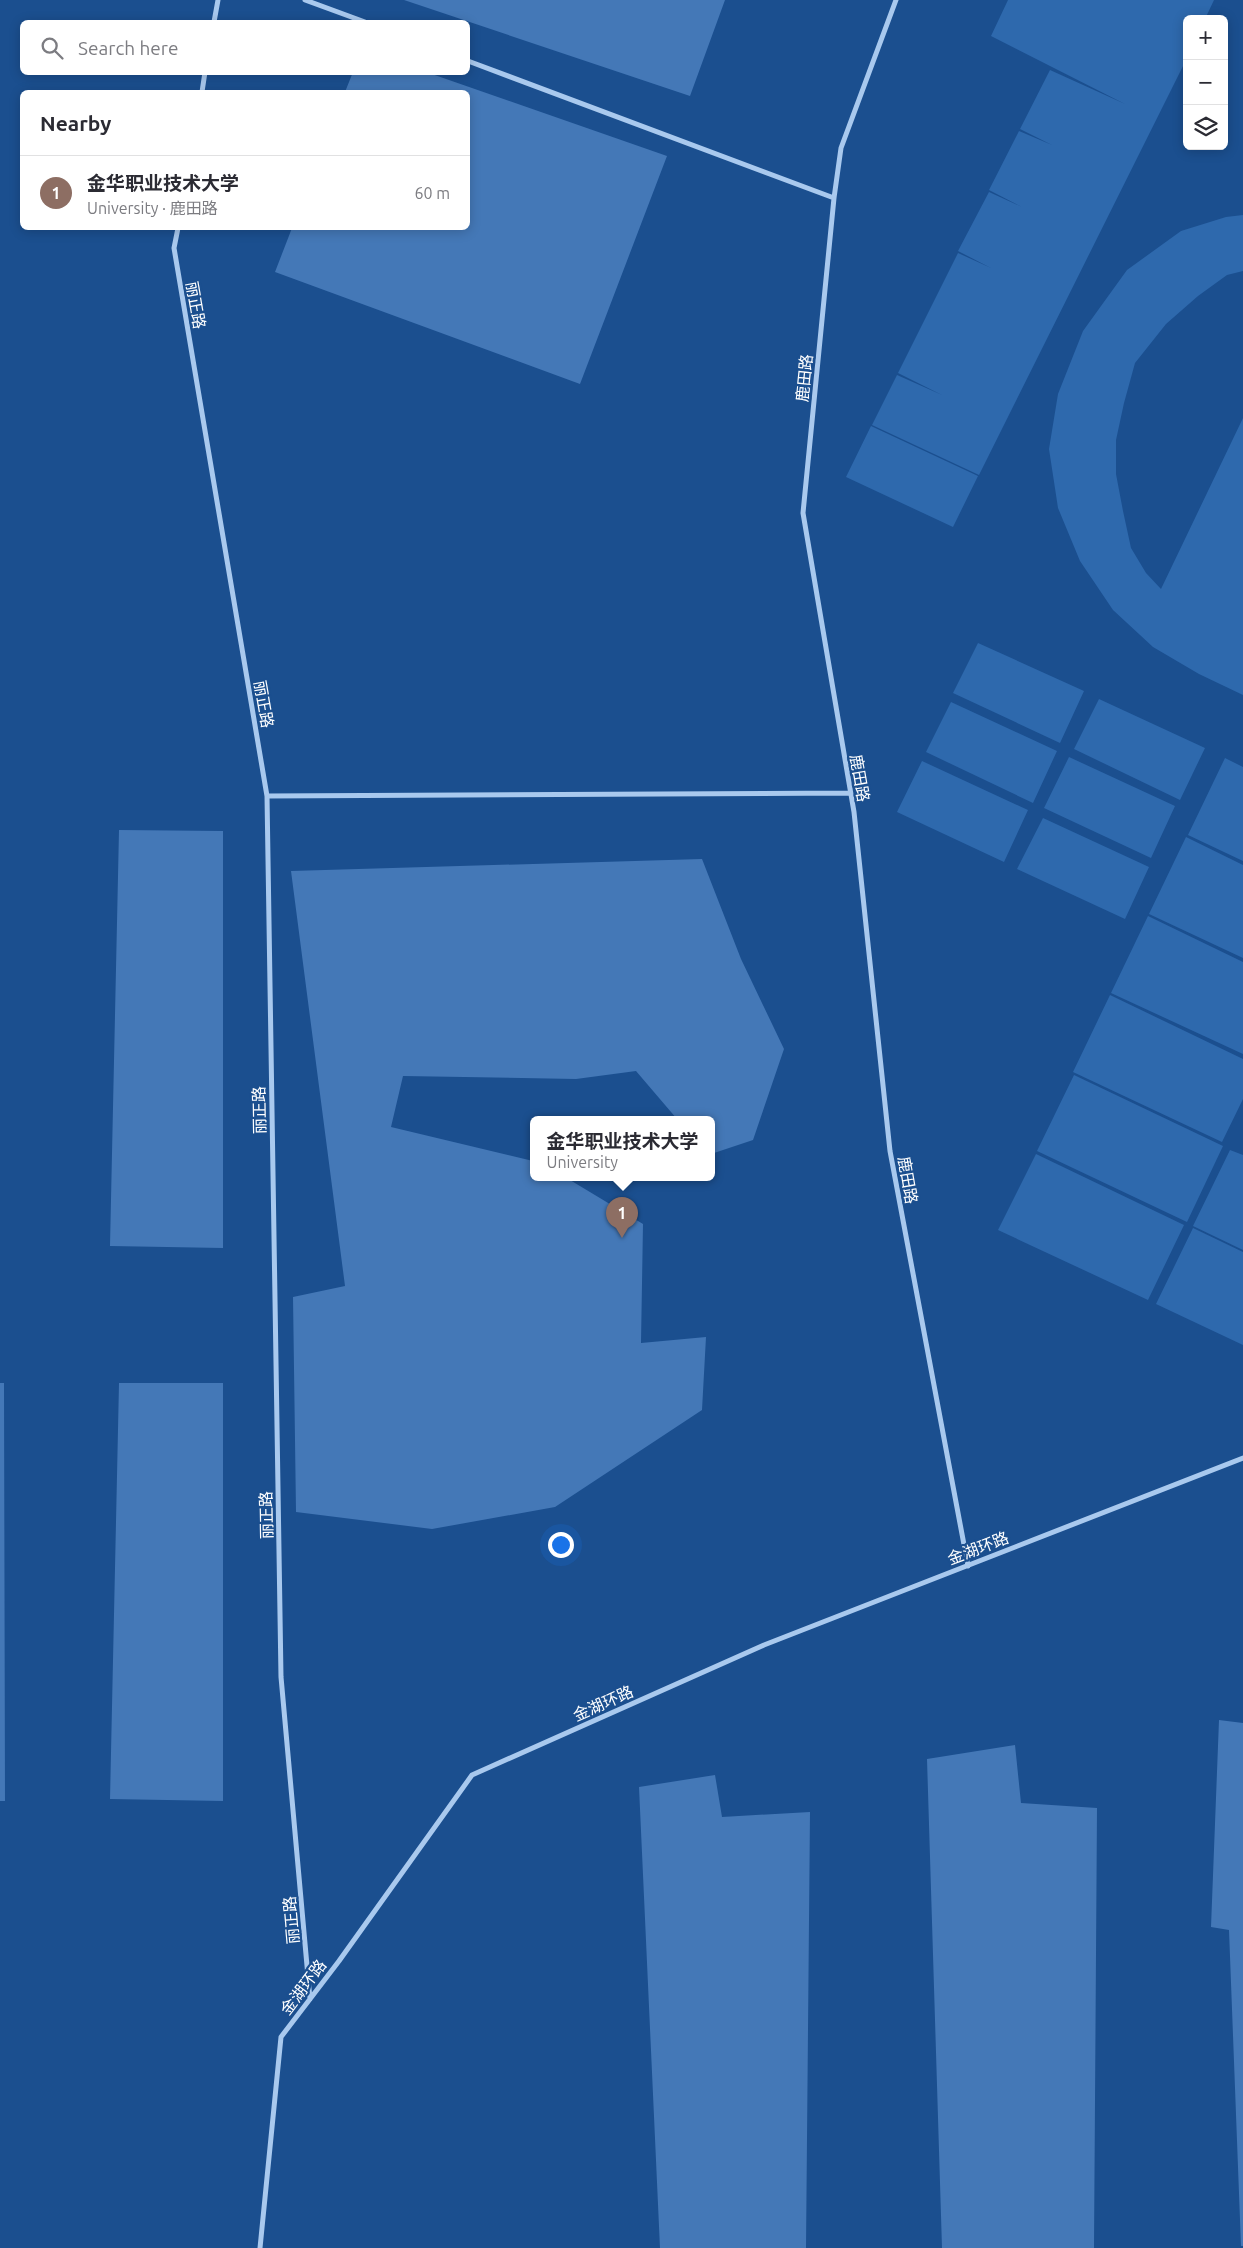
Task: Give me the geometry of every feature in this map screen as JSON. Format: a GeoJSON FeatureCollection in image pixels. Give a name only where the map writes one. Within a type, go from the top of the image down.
{"type":"FeatureCollection","features":[{"type":"Feature","properties":{"kind":"street"},"geometry":{"type":"LineString","coordinates":[[214,20],[218,0]]}},
{"type":"Feature","properties":{"kind":"street"},"geometry":{"type":"LineString","coordinates":[[304,0],[359,20]]}},
{"type":"Feature","properties":{"kind":"street","name":"鹿田路"},"geometry":{"type":"LineString","coordinates":[[896,0],[841,148],[834,198],[803,513],[850,793],[890,1152],[968,1566]]}},
{"type":"Feature","properties":{"kind":"street"},"geometry":{"type":"LineString","coordinates":[[470,62],[834,198]]}},
{"type":"Feature","properties":{"kind":"street"},"geometry":{"type":"LineString","coordinates":[[202,90],[205,75]]}},
{"type":"Feature","properties":{"kind":"street","name":"丽正路"},"geometry":{"type":"LineString","coordinates":[[178,230],[174,248],[267,796],[281,1677],[310,1999]]}},
{"type":"Feature","properties":{"kind":"street"},"geometry":{"type":"LineString","coordinates":[[267,796],[850,793]]}},
{"type":"Feature","properties":{"kind":"street","name":"金湖环路"},"geometry":{"type":"LineString","coordinates":[[260,2248],[281,2037],[472,1775],[764,1645],[1243,1458]]}},
{"type":"Feature","properties":{"kind":"shaded area"},"geometry":{"type":"Polygon","coordinates":[[[1008,0],[1214,0],[1207,15],[1183,15],[1183,66],[979,475],[872,425],[897,375],[942,395],[898,373],[958,253],[991,268],[958,251],[989,192],[1022,207],[989,190],[1019,131],[1052,145],[1020,129],[1050,70],[1125,104],[991,36],[1008,0]]]}},
{"type":"Feature","properties":{"kind":"shaded area"},"geometry":{"type":"Polygon","coordinates":[[[1243,215],[1243,271],[1227,275],[1198,296],[1166,324],[1135,363],[1116,440],[1116,474],[1131,548],[1146,573],[1161,589],[1243,418],[1243,695],[1199,674],[1153,647],[1113,610],[1080,561],[1058,508],[1049,449],[1058,394],[1083,331],[1127,270],[1181,231],[1226,217],[1243,215]]]}},
{"type":"Feature","properties":{"kind":"shaded area"},"geometry":{"type":"Polygon","coordinates":[[[871,426],[978,476],[953,527],[846,477],[871,426]]]}},
{"type":"Feature","properties":{"kind":"shaded area"},"geometry":{"type":"Polygon","coordinates":[[[978,643],[1084,691],[1060,743],[953,693],[978,643]]]}},
{"type":"Feature","properties":{"kind":"shaded area"},"geometry":{"type":"Polygon","coordinates":[[[1099,699],[1205,748],[1180,800],[1074,749],[1099,699]]]}},
{"type":"Feature","properties":{"kind":"shaded area"},"geometry":{"type":"Polygon","coordinates":[[[951,702],[1057,751],[1033,803],[926,752],[951,702]]]}},
{"type":"Feature","properties":{"kind":"shaded area"},"geometry":{"type":"Polygon","coordinates":[[[1069,757],[1175,806],[1151,858],[1044,808],[1069,757]]]}},
{"type":"Feature","properties":{"kind":"shaded area"},"geometry":{"type":"Polygon","coordinates":[[[1225,758],[1243,767],[1243,861],[1188,835],[1225,758]]]}},
{"type":"Feature","properties":{"kind":"shaded area"},"geometry":{"type":"Polygon","coordinates":[[[922,761],[1028,810],[1004,862],[897,812],[922,761]]]}},
{"type":"Feature","properties":{"kind":"shaded area"},"geometry":{"type":"Polygon","coordinates":[[[1043,818],[1149,867],[1125,919],[1017,869],[1043,818]]]}},
{"type":"Feature","properties":{"kind":"shaded area"},"geometry":{"type":"Polygon","coordinates":[[[1186,837],[1243,865],[1243,958],[1149,914],[1186,837]]]}},
{"type":"Feature","properties":{"kind":"shaded area"},"geometry":{"type":"Polygon","coordinates":[[[1148,916],[1243,962],[1243,1054],[1111,993],[1148,916]]]}},
{"type":"Feature","properties":{"kind":"shaded area"},"geometry":{"type":"Polygon","coordinates":[[[1110,995],[1243,1059],[1243,1099],[1222,1142],[1073,1072],[1110,995]]]}},
{"type":"Feature","properties":{"kind":"shaded area"},"geometry":{"type":"Polygon","coordinates":[[[1074,1075],[1223,1146],[1187,1222],[1037,1151],[1074,1075]]]}},
{"type":"Feature","properties":{"kind":"shaded area"},"geometry":{"type":"Polygon","coordinates":[[[1230,1150],[1243,1155],[1243,1250],[1193,1226],[1230,1150]]]}},
{"type":"Feature","properties":{"kind":"shaded area"},"geometry":{"type":"Polygon","coordinates":[[[1036,1154],[1184,1225],[1148,1300],[998,1230],[1036,1154]]]}},
{"type":"Feature","properties":{"kind":"shaded area"},"geometry":{"type":"Polygon","coordinates":[[[1193,1228],[1243,1252],[1243,1345],[1156,1304],[1193,1228]]]}},
{"type":"Feature","properties":{"kind":"building"},"geometry":{"type":"Polygon","coordinates":[[[404,0],[725,0],[690,96],[470,22],[470,20],[464,20],[404,0]]]}},
{"type":"Feature","properties":{"kind":"building"},"geometry":{"type":"Polygon","coordinates":[[[352,75],[435,75],[667,156],[580,384],[275,272],[291,230],[470,230],[470,90],[346,90],[352,75]]]}},
{"type":"Feature","properties":{"kind":"building"},"geometry":{"type":"Polygon","coordinates":[[[119,830],[223,831],[223,1248],[110,1246],[119,830]]]}},
{"type":"Feature","properties":{"kind":"building"},"geometry":{"type":"Polygon","coordinates":[[[702,859],[741,959],[784,1049],[753,1140],[715,1153],[715,1116],[674,1116],[636,1071],[576,1079],[403,1076],[391,1127],[530,1160],[530,1181],[572,1181],[643,1224],[641,1343],[706,1337],[702,1410],[555,1507],[432,1529],[296,1512],[293,1297],[345,1286],[291,871],[702,859]]]}},
{"type":"Feature","properties":{"kind":"building"},"geometry":{"type":"Polygon","coordinates":[[[0,1383],[4,1383],[5,1801],[0,1801],[0,1383]]]}},
{"type":"Feature","properties":{"kind":"building"},"geometry":{"type":"Polygon","coordinates":[[[119,1383],[223,1383],[223,1801],[110,1799],[119,1383]]]}},
{"type":"Feature","properties":{"kind":"building"},"geometry":{"type":"Polygon","coordinates":[[[1219,1720],[1243,1723],[1243,2246],[1241,2246],[1229,1930],[1211,1927],[1219,1720]]]}},
{"type":"Feature","properties":{"kind":"building"},"geometry":{"type":"Polygon","coordinates":[[[1015,1745],[1021,1803],[1097,1808],[1094,2248],[942,2248],[927,1759],[1015,1745]]]}},
{"type":"Feature","properties":{"kind":"building"},"geometry":{"type":"Polygon","coordinates":[[[715,1775],[722,1817],[810,1812],[806,2248],[660,2248],[639,1787],[715,1775]]]}},
{"type":"Feature","properties":{"kind":"place","name":"金华职业技术大学"},"geometry":{"type":"Point","coordinates":[622,1238]}}]}
